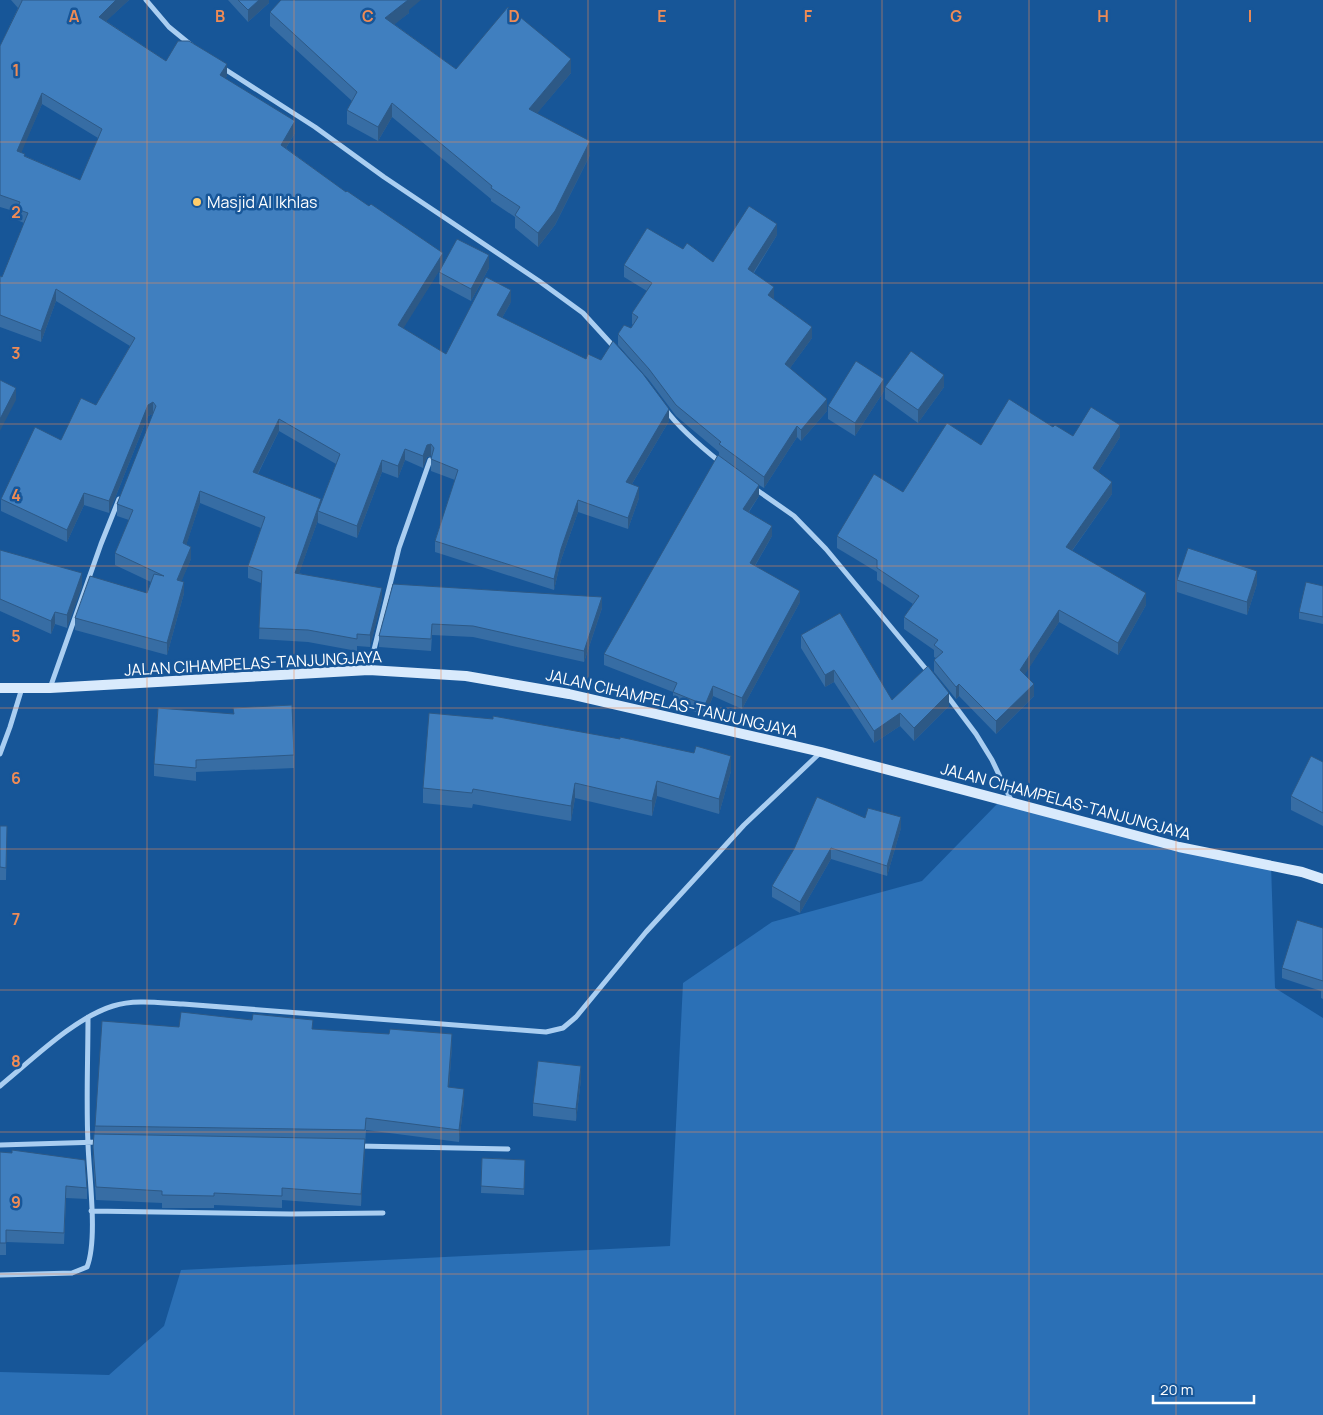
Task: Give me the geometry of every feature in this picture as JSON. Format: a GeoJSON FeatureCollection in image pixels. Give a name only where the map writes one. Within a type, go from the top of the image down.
{"type":"FeatureCollection","features":[{"type":"Feature","properties":{"kind":"main road","name":"JALAN CIHAMPELAS-TANJUNGJAYA"},"geometry":{"type":"LineString","coordinates":[[0,688],[50,688],[369,670],[466,676],[569,694],[821,752],[1179,847],[1323,878]]}},
{"type":"Feature","properties":{"kind":"street"},"geometry":{"type":"LineString","coordinates":[[146,0],[169,27],[199,51]]}},
{"type":"Feature","properties":{"kind":"street"},"geometry":{"type":"LineString","coordinates":[[215,62],[315,127],[384,177],[547,286],[583,313],[622,356]]}},
{"type":"Feature","properties":{"kind":"street"},"geometry":{"type":"LineString","coordinates":[[662,405],[698,444],[725,466]]}},
{"type":"Feature","properties":{"kind":"street"},"geometry":{"type":"LineString","coordinates":[[369,670],[399,548],[430,460]]}},
{"type":"Feature","properties":{"kind":"street"},"geometry":{"type":"LineString","coordinates":[[746,482],[794,516],[826,549],[935,680]]}},
{"type":"Feature","properties":{"kind":"street"},"geometry":{"type":"LineString","coordinates":[[50,688],[101,544],[123,490]]}},
{"type":"Feature","properties":{"kind":"street"},"geometry":{"type":"LineString","coordinates":[[941,687],[980,740],[1013,804]]}},
{"type":"Feature","properties":{"kind":"street"},"geometry":{"type":"LineString","coordinates":[[0,754],[22,688]]}},
{"type":"Feature","properties":{"kind":"street"},"geometry":{"type":"LineString","coordinates":[[0,1086],[49,1045],[88,1017],[114,1005],[138,1002],[546,1032],[563,1028],[576,1017],[646,932],[744,825],[821,752]]}},
{"type":"Feature","properties":{"kind":"street"},"geometry":{"type":"LineString","coordinates":[[0,1275],[72,1273],[87,1267],[91,1256],[92,1211],[88,1142],[88,1017]]}},
{"type":"Feature","properties":{"kind":"street"},"geometry":{"type":"LineString","coordinates":[[0,1145],[108,1142]]}},
{"type":"Feature","properties":{"kind":"street"},"geometry":{"type":"LineString","coordinates":[[348,1146],[508,1149]]}},
{"type":"Feature","properties":{"kind":"street"},"geometry":{"type":"LineString","coordinates":[[92,1211],[291,1214],[383,1213]]}},
{"type":"Feature","properties":{"kind":"shaded area"},"geometry":{"type":"Polygon","coordinates":[[[998,803],[1271,864],[1275,988],[1323,1018],[1323,1415],[0,1415],[0,1372],[109,1375],[164,1326],[181,1270],[670,1246],[683,983],[772,922],[922,881],[998,803]]]}},
{"type":"Feature","properties":{"kind":"building"},"geometry":{"type":"Polygon","coordinates":[[[116,0],[99,17],[166,61],[178,41],[189,41],[227,64],[220,75],[295,121],[281,145],[346,192],[369,206],[371,204],[443,253],[398,325],[446,354],[486,277],[511,290],[497,315],[586,359],[588,354],[601,360],[613,341],[643,374],[669,409],[626,482],[639,487],[628,518],[578,500],[561,549],[554,579],[435,541],[458,470],[431,459],[434,448],[431,444],[427,445],[423,456],[405,449],[398,466],[382,460],[357,526],[318,511],[340,454],[279,419],[253,472],[321,499],[295,573],[382,588],[370,635],[357,634],[357,639],[308,630],[259,628],[262,571],[248,566],[265,517],[200,491],[183,543],[191,547],[177,580],[184,582],[167,643],[75,618],[90,576],[147,593],[154,574],[164,576],[115,553],[133,510],[117,504],[156,406],[153,402],[148,405],[109,501],[84,493],[67,530],[1,499],[35,427],[61,440],[81,398],[96,405],[135,338],[56,289],[41,331],[0,315],[0,276],[2,277],[28,213],[17,209],[20,202],[0,195],[0,46],[22,1],[116,0]],[[42,93],[17,151],[25,154],[24,156],[80,180],[102,129],[42,93]]]}},
{"type":"Feature","properties":{"kind":"building"},"geometry":{"type":"Polygon","coordinates":[[[238,0],[259,0],[248,10],[238,0]]]}},
{"type":"Feature","properties":{"kind":"building"},"geometry":{"type":"Polygon","coordinates":[[[281,0],[408,0],[385,18],[456,69],[508,7],[571,59],[529,109],[590,141],[555,211],[538,233],[515,215],[520,207],[491,188],[492,186],[392,103],[378,127],[347,110],[357,92],[270,12],[281,0]]]}},
{"type":"Feature","properties":{"kind":"building"},"geometry":{"type":"Polygon","coordinates":[[[749,206],[777,224],[748,269],[774,287],[768,295],[812,327],[785,364],[827,399],[801,430],[797,426],[764,477],[719,444],[721,442],[676,405],[649,369],[618,334],[624,325],[631,328],[638,317],[632,313],[652,283],[624,265],[647,228],[683,249],[687,243],[713,262],[749,206]]]}},
{"type":"Feature","properties":{"kind":"building"},"geometry":{"type":"Polygon","coordinates":[[[457,239],[489,255],[471,289],[439,272],[457,239]]]}},
{"type":"Feature","properties":{"kind":"building"},"geometry":{"type":"Polygon","coordinates":[[[911,351],[944,375],[918,410],[885,387],[911,351]]]}},
{"type":"Feature","properties":{"kind":"building"},"geometry":{"type":"Polygon","coordinates":[[[856,361],[884,379],[855,423],[828,406],[856,361]]]}},
{"type":"Feature","properties":{"kind":"building"},"geometry":{"type":"Polygon","coordinates":[[[0,380],[16,388],[0,419],[0,380]]]}},
{"type":"Feature","properties":{"kind":"building"},"geometry":{"type":"Polygon","coordinates":[[[1009,399],[1053,427],[1055,425],[1073,436],[1091,407],[1120,425],[1093,468],[1112,482],[1066,547],[1146,593],[1118,643],[1059,610],[1020,670],[1034,684],[996,721],[959,684],[956,687],[934,660],[943,652],[934,645],[938,640],[904,617],[919,596],[877,568],[877,560],[837,536],[874,474],[903,492],[947,423],[981,445],[1009,399]]]}},
{"type":"Feature","properties":{"kind":"building"},"geometry":{"type":"Polygon","coordinates":[[[718,455],[759,485],[743,509],[772,526],[750,563],[800,591],[742,698],[713,686],[705,705],[673,692],[677,683],[604,654],[718,455]]]}},
{"type":"Feature","properties":{"kind":"building"},"geometry":{"type":"Polygon","coordinates":[[[1188,548],[1257,571],[1247,602],[1177,580],[1188,548]]]}},
{"type":"Feature","properties":{"kind":"building"},"geometry":{"type":"Polygon","coordinates":[[[0,550],[82,573],[67,615],[55,612],[51,621],[0,599],[0,550]]]}},
{"type":"Feature","properties":{"kind":"building"},"geometry":{"type":"Polygon","coordinates":[[[1306,582],[1323,586],[1323,617],[1299,612],[1306,582]]]}},
{"type":"Feature","properties":{"kind":"building"},"geometry":{"type":"Polygon","coordinates":[[[393,584],[602,597],[584,651],[473,626],[432,624],[431,639],[379,636],[393,584]]]}},
{"type":"Feature","properties":{"kind":"building"},"geometry":{"type":"Polygon","coordinates":[[[840,613],[892,700],[928,666],[949,693],[914,728],[900,713],[874,731],[834,670],[825,675],[801,635],[840,613]]]}},
{"type":"Feature","properties":{"kind":"building"},"geometry":{"type":"Polygon","coordinates":[[[292,705],[294,755],[196,760],[196,768],[154,764],[158,708],[234,714],[233,708],[292,705]]]}},
{"type":"Feature","properties":{"kind":"building"},"geometry":{"type":"Polygon","coordinates":[[[429,713],[493,719],[493,716],[620,739],[620,737],[694,753],[696,746],[731,756],[719,799],[657,781],[652,801],[575,783],[571,806],[473,789],[472,793],[423,788],[429,713]]]}},
{"type":"Feature","properties":{"kind":"building"},"geometry":{"type":"Polygon","coordinates":[[[1311,756],[1323,762],[1323,813],[1291,796],[1311,756]]]}},
{"type":"Feature","properties":{"kind":"building"},"geometry":{"type":"Polygon","coordinates":[[[817,797],[865,818],[868,808],[901,817],[887,866],[831,848],[800,902],[772,886],[794,849],[817,797]]]}},
{"type":"Feature","properties":{"kind":"building"},"geometry":{"type":"Polygon","coordinates":[[[0,826],[7,826],[6,868],[0,867],[0,826]]]}},
{"type":"Feature","properties":{"kind":"building"},"geometry":{"type":"Polygon","coordinates":[[[1297,920],[1323,928],[1323,981],[1282,968],[1297,920]]]}},
{"type":"Feature","properties":{"kind":"building"},"geometry":{"type":"Polygon","coordinates":[[[181,1012],[252,1020],[253,1014],[313,1020],[312,1029],[389,1034],[390,1029],[452,1034],[448,1087],[464,1089],[459,1130],[366,1118],[365,1130],[95,1126],[102,1021],[179,1027],[181,1012]]]}},
{"type":"Feature","properties":{"kind":"building"},"geometry":{"type":"Polygon","coordinates":[[[538,1061],[581,1066],[576,1109],[533,1103],[538,1061]]]}},
{"type":"Feature","properties":{"kind":"building"},"geometry":{"type":"Polygon","coordinates":[[[94,1134],[365,1139],[361,1194],[282,1188],[282,1196],[214,1193],[214,1196],[162,1195],[162,1191],[96,1187],[94,1134]]]}},
{"type":"Feature","properties":{"kind":"building"},"geometry":{"type":"Polygon","coordinates":[[[12,1150],[85,1160],[87,1188],[66,1186],[64,1233],[6,1230],[6,1243],[0,1243],[0,1152],[12,1153],[12,1150]]]}},
{"type":"Feature","properties":{"kind":"building"},"geometry":{"type":"Polygon","coordinates":[[[482,1158],[525,1160],[524,1189],[481,1186],[482,1158]]]}},
{"type":"Feature","properties":{"kind":"place","name":"Masjid Al Ikhlas"},"geometry":{"type":"Point","coordinates":[197,202]}}]}
